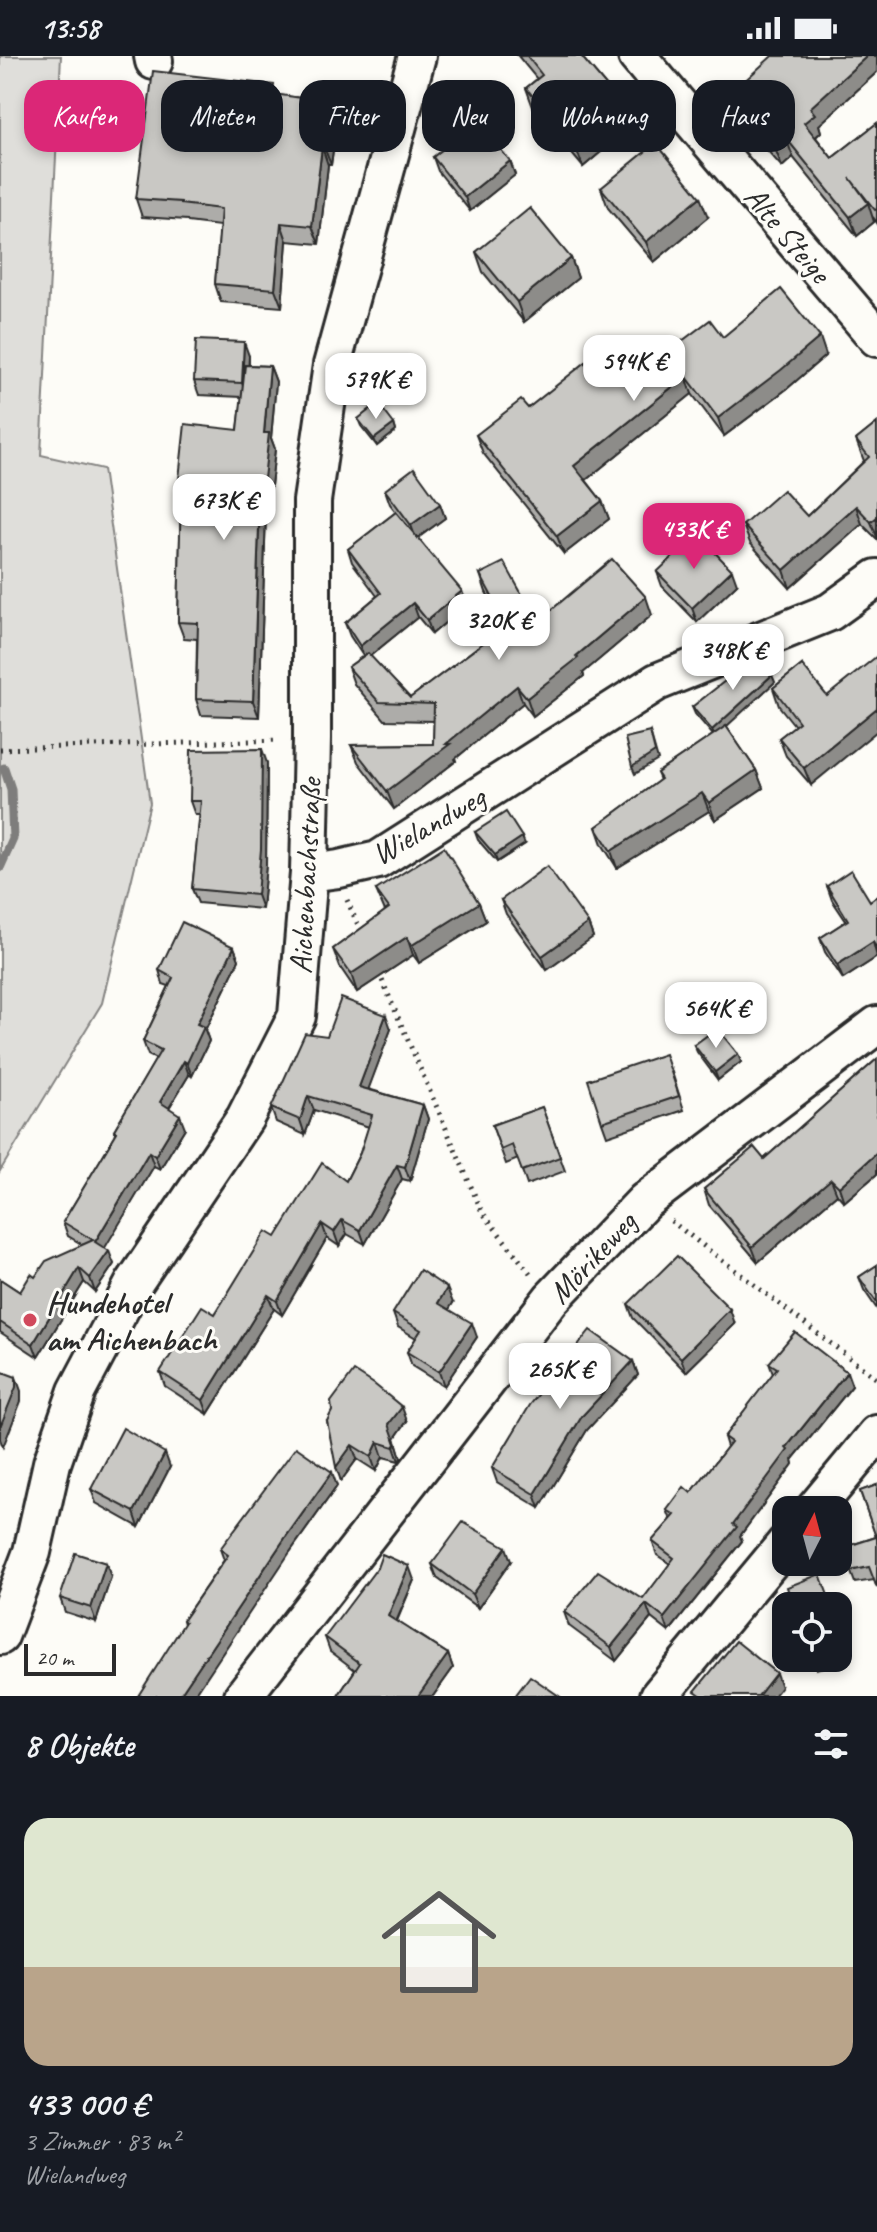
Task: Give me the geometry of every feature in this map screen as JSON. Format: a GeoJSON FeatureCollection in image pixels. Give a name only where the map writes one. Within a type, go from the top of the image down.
{"type":"FeatureCollection","features":[{"type":"Feature","properties":{"kind":"street","name":"Aichenbachstraße"},"geometry":{"type":"LineString","coordinates":[[0,1636],[32,1552],[52,1463],[77,1391],[134,1283],[245,1118],[297,1016],[324,871],[312,739],[312,501],[332,365],[417,56]]}},
{"type":"Feature","properties":{"kind":"street","name":"Alte Steige"},"geometry":{"type":"LineString","coordinates":[[637,56],[877,338]]}},
{"type":"Feature","properties":{"kind":"street","name":"Wielandweg"},"geometry":{"type":"LineString","coordinates":[[324,871],[378,860],[657,682],[830,612],[877,578]]}},
{"type":"Feature","properties":{"kind":"street","name":"Mörikeweg"},"geometry":{"type":"LineString","coordinates":[[243,1696],[551,1299],[645,1201],[877,1025]]}},
{"type":"Feature","properties":{"kind":"street"},"geometry":{"type":"LineString","coordinates":[[826,1496],[877,1434]]}},
{"type":"Feature","properties":{"kind":"street"},"geometry":{"type":"LineString","coordinates":[[659,1696],[772,1560]]}},
{"type":"Feature","properties":{"kind":"path"},"geometry":{"type":"LineString","coordinates":[[0,749],[312,739]]}},
{"type":"Feature","properties":{"kind":"path"},"geometry":{"type":"LineString","coordinates":[[324,871],[347,900],[365,942]]}},
{"type":"Feature","properties":{"kind":"path"},"geometry":{"type":"LineString","coordinates":[[378,970],[482,1212],[551,1299]]}},
{"type":"Feature","properties":{"kind":"path"},"geometry":{"type":"LineString","coordinates":[[645,1201],[877,1379]]}},
{"type":"Feature","properties":{"kind":"shaded area"},"geometry":{"type":"Polygon","coordinates":[[[0,56],[61,56],[60,80],[24,80],[24,152],[56,152],[41,455],[103,469],[150,803],[102,1003],[0,1171],[0,56]]]}},
{"type":"Feature","properties":{"kind":"building"},"geometry":{"type":"Polygon","coordinates":[[[527,56],[581,56],[601,80],[536,80],[542,75],[527,56]]]}},
{"type":"Feature","properties":{"kind":"building"},"geometry":{"type":"Polygon","coordinates":[[[772,56],[867,56],[810,108],[815,114],[804,123],[832,158],[877,123],[877,209],[850,178],[868,203],[850,217],[795,149],[795,80],[746,80],[772,56]]]}},
{"type":"Feature","properties":{"kind":"building"},"geometry":{"type":"Polygon","coordinates":[[[153,71],[231,80],[161,80],[161,152],[283,152],[283,95],[299,98],[299,152],[321,152],[312,226],[281,223],[275,289],[215,284],[221,209],[136,199],[142,152],[145,152],[153,71]]]}},
{"type":"Feature","properties":{"kind":"building"},"geometry":{"type":"Polygon","coordinates":[[[439,152],[503,152],[510,161],[465,197],[433,157],[439,152]]]}},
{"type":"Feature","properties":{"kind":"building"},"geometry":{"type":"Polygon","coordinates":[[[645,152],[663,152],[700,197],[646,242],[601,188],[645,152]]]}},
{"type":"Feature","properties":{"kind":"building"},"geometry":{"type":"Polygon","coordinates":[[[530,208],[571,258],[517,302],[476,252],[530,208]]]}},
{"type":"Feature","properties":{"kind":"building"},"geometry":{"type":"Polygon","coordinates":[[[781,289],[820,337],[718,418],[686,376],[574,466],[602,501],[557,536],[476,435],[521,400],[528,408],[606,346],[633,378],[710,320],[723,337],[781,289]]]}},
{"type":"Feature","properties":{"kind":"building"},"geometry":{"type":"Polygon","coordinates":[[[196,340],[244,342],[242,383],[194,381],[196,340]]]}},
{"type":"Feature","properties":{"kind":"building"},"geometry":{"type":"Polygon","coordinates":[[[245,365],[270,366],[264,433],[269,433],[260,497],[253,701],[196,699],[198,623],[178,622],[181,489],[178,488],[185,424],[238,430],[245,365]]]}},
{"type":"Feature","properties":{"kind":"building"},"geometry":{"type":"Polygon","coordinates":[[[378,403],[394,424],[374,439],[358,419],[378,403]]]}},
{"type":"Feature","properties":{"kind":"building"},"geometry":{"type":"Polygon","coordinates":[[[877,423],[877,517],[871,522],[856,506],[784,570],[743,525],[783,490],[807,516],[869,457],[856,440],[877,423]]]}},
{"type":"Feature","properties":{"kind":"building"},"geometry":{"type":"Polygon","coordinates":[[[414,468],[440,504],[411,525],[385,490],[414,468]]]}},
{"type":"Feature","properties":{"kind":"building"},"geometry":{"type":"Polygon","coordinates":[[[396,512],[462,591],[427,620],[413,603],[360,646],[345,623],[381,593],[348,549],[396,512]]]}},
{"type":"Feature","properties":{"kind":"building"},"geometry":{"type":"Polygon","coordinates":[[[697,534],[732,570],[692,608],[657,572],[697,534]]]}},
{"type":"Feature","properties":{"kind":"building"},"geometry":{"type":"Polygon","coordinates":[[[612,559],[646,597],[576,656],[578,658],[527,698],[517,686],[446,744],[450,744],[387,791],[351,745],[433,744],[434,704],[379,702],[348,667],[368,653],[410,698],[507,625],[480,574],[504,562],[529,607],[534,604],[544,616],[612,559]]]}},
{"type":"Feature","properties":{"kind":"building"},"geometry":{"type":"Polygon","coordinates":[[[760,655],[772,675],[712,730],[692,707],[738,668],[760,655]]]}},
{"type":"Feature","properties":{"kind":"building"},"geometry":{"type":"Polygon","coordinates":[[[877,656],[877,708],[804,768],[779,738],[799,722],[773,688],[802,665],[827,696],[877,656]]]}},
{"type":"Feature","properties":{"kind":"building"},"geometry":{"type":"Polygon","coordinates":[[[726,726],[756,770],[709,803],[702,793],[611,851],[596,827],[661,779],[657,773],[726,726]]]}},
{"type":"Feature","properties":{"kind":"building"},"geometry":{"type":"Polygon","coordinates":[[[650,732],[655,752],[632,767],[625,738],[650,732]]]}},
{"type":"Feature","properties":{"kind":"building"},"geometry":{"type":"Polygon","coordinates":[[[262,749],[261,849],[257,895],[192,889],[201,801],[190,801],[191,750],[262,749]]]}},
{"type":"Feature","properties":{"kind":"building"},"geometry":{"type":"Polygon","coordinates":[[[506,812],[522,837],[495,855],[475,832],[506,812]]]}},
{"type":"Feature","properties":{"kind":"building"},"geometry":{"type":"Polygon","coordinates":[[[444,847],[479,903],[412,945],[407,937],[351,974],[333,949],[389,908],[376,890],[444,847]]]}},
{"type":"Feature","properties":{"kind":"building"},"geometry":{"type":"Polygon","coordinates":[[[547,866],[588,923],[542,956],[501,900],[547,866]]]}},
{"type":"Feature","properties":{"kind":"building"},"geometry":{"type":"Polygon","coordinates":[[[851,870],[870,901],[877,896],[877,949],[873,942],[837,965],[820,938],[848,920],[827,886],[851,870]]]}},
{"type":"Feature","properties":{"kind":"building"},"geometry":{"type":"Polygon","coordinates":[[[182,922],[234,947],[197,1024],[204,1027],[187,1063],[184,1061],[160,1102],[180,1115],[155,1156],[149,1152],[95,1242],[109,1251],[90,1278],[79,1268],[33,1344],[0,1322],[0,1279],[20,1292],[31,1274],[35,1277],[46,1261],[93,1240],[63,1222],[161,1050],[143,1041],[173,978],[159,970],[182,922]]]}},
{"type":"Feature","properties":{"kind":"building"},"geometry":{"type":"Polygon","coordinates":[[[341,998],[386,1015],[359,1087],[423,1105],[405,1167],[397,1165],[360,1230],[342,1220],[334,1232],[322,1224],[277,1301],[268,1295],[203,1400],[160,1372],[202,1306],[215,1314],[266,1231],[276,1237],[322,1163],[346,1181],[360,1153],[372,1115],[308,1096],[300,1120],[271,1108],[305,1033],[327,1036],[341,998]]]}},
{"type":"Feature","properties":{"kind":"building"},"geometry":{"type":"Polygon","coordinates":[[[717,1028],[738,1054],[715,1072],[694,1045],[717,1028]]]}},
{"type":"Feature","properties":{"kind":"building"},"geometry":{"type":"Polygon","coordinates":[[[665,1054],[679,1096],[602,1122],[588,1080],[665,1054]]]}},
{"type":"Feature","properties":{"kind":"building"},"geometry":{"type":"Polygon","coordinates":[[[877,1059],[877,1153],[839,1187],[831,1179],[752,1247],[704,1189],[754,1147],[764,1159],[877,1059]]]}},
{"type":"Feature","properties":{"kind":"building"},"geometry":{"type":"Polygon","coordinates":[[[542,1107],[560,1157],[522,1171],[512,1145],[501,1150],[492,1125],[542,1107]]]}},
{"type":"Feature","properties":{"kind":"building"},"geometry":{"type":"Polygon","coordinates":[[[677,1256],[730,1309],[681,1358],[628,1304],[677,1256]]]}},
{"type":"Feature","properties":{"kind":"building"},"geometry":{"type":"Polygon","coordinates":[[[877,1265],[877,1303],[859,1277],[877,1265]]]}},
{"type":"Feature","properties":{"kind":"building"},"geometry":{"type":"Polygon","coordinates":[[[420,1270],[447,1288],[438,1303],[472,1323],[439,1372],[407,1352],[421,1330],[393,1313],[420,1270]]]}},
{"type":"Feature","properties":{"kind":"building"},"geometry":{"type":"Polygon","coordinates":[[[590,1330],[633,1361],[582,1416],[535,1494],[492,1468],[530,1405],[590,1330]]]}},
{"type":"Feature","properties":{"kind":"building"},"geometry":{"type":"Polygon","coordinates":[[[795,1332],[847,1372],[786,1448],[788,1450],[733,1524],[737,1527],[664,1618],[646,1604],[611,1647],[564,1612],[598,1571],[643,1599],[674,1558],[652,1541],[675,1515],[667,1510],[684,1487],[691,1493],[731,1442],[724,1437],[777,1368],[769,1363],[795,1332]]]}},
{"type":"Feature","properties":{"kind":"building"},"geometry":{"type":"Polygon","coordinates":[[[0,1371],[16,1377],[16,1387],[0,1427],[0,1371]]]}},
{"type":"Feature","properties":{"kind":"building"},"geometry":{"type":"Polygon","coordinates":[[[354,1371],[402,1407],[389,1424],[396,1444],[394,1447],[378,1442],[371,1457],[352,1445],[336,1467],[327,1421],[332,1411],[331,1402],[354,1371]]]}},
{"type":"Feature","properties":{"kind":"building"},"geometry":{"type":"Polygon","coordinates":[[[123,1428],[165,1453],[134,1512],[91,1489],[123,1428]]]}},
{"type":"Feature","properties":{"kind":"building"},"geometry":{"type":"Polygon","coordinates":[[[296,1447],[332,1472],[179,1696],[138,1696],[185,1622],[183,1620],[228,1555],[220,1549],[296,1447]]]}},
{"type":"Feature","properties":{"kind":"building"},"geometry":{"type":"Polygon","coordinates":[[[877,1485],[877,1588],[869,1567],[852,1571],[852,1545],[876,1537],[860,1491],[877,1485]]]}},
{"type":"Feature","properties":{"kind":"building"},"geometry":{"type":"Polygon","coordinates":[[[463,1522],[506,1547],[472,1594],[432,1564],[463,1522]]]}},
{"type":"Feature","properties":{"kind":"building"},"geometry":{"type":"Polygon","coordinates":[[[75,1553],[106,1563],[91,1608],[60,1598],[75,1553]]]}},
{"type":"Feature","properties":{"kind":"building"},"geometry":{"type":"Polygon","coordinates":[[[382,1554],[409,1566],[388,1616],[448,1654],[418,1696],[338,1696],[360,1663],[325,1637],[377,1568],[382,1554]]]}},
{"type":"Feature","properties":{"kind":"building"},"geometry":{"type":"Polygon","coordinates":[[[821,1576],[827,1592],[789,1592],[787,1587],[821,1576]]]}},
{"type":"Feature","properties":{"kind":"building"},"geometry":{"type":"Polygon","coordinates":[[[736,1641],[776,1673],[758,1696],[702,1696],[695,1691],[736,1641]]]}},
{"type":"Feature","properties":{"kind":"building"},"geometry":{"type":"Polygon","coordinates":[[[530,1676],[559,1696],[515,1696],[530,1676]]]}},
{"type":"Feature","properties":{"kind":"waterway"},"geometry":{"type":"LineString","coordinates":[[0,868],[13,839],[11,789],[4,768]]}},
{"type":"Feature","properties":{"kind":"place","name":"Hundehotel am Aichenbach"},"geometry":{"type":"Point","coordinates":[30,1320]}}]}
